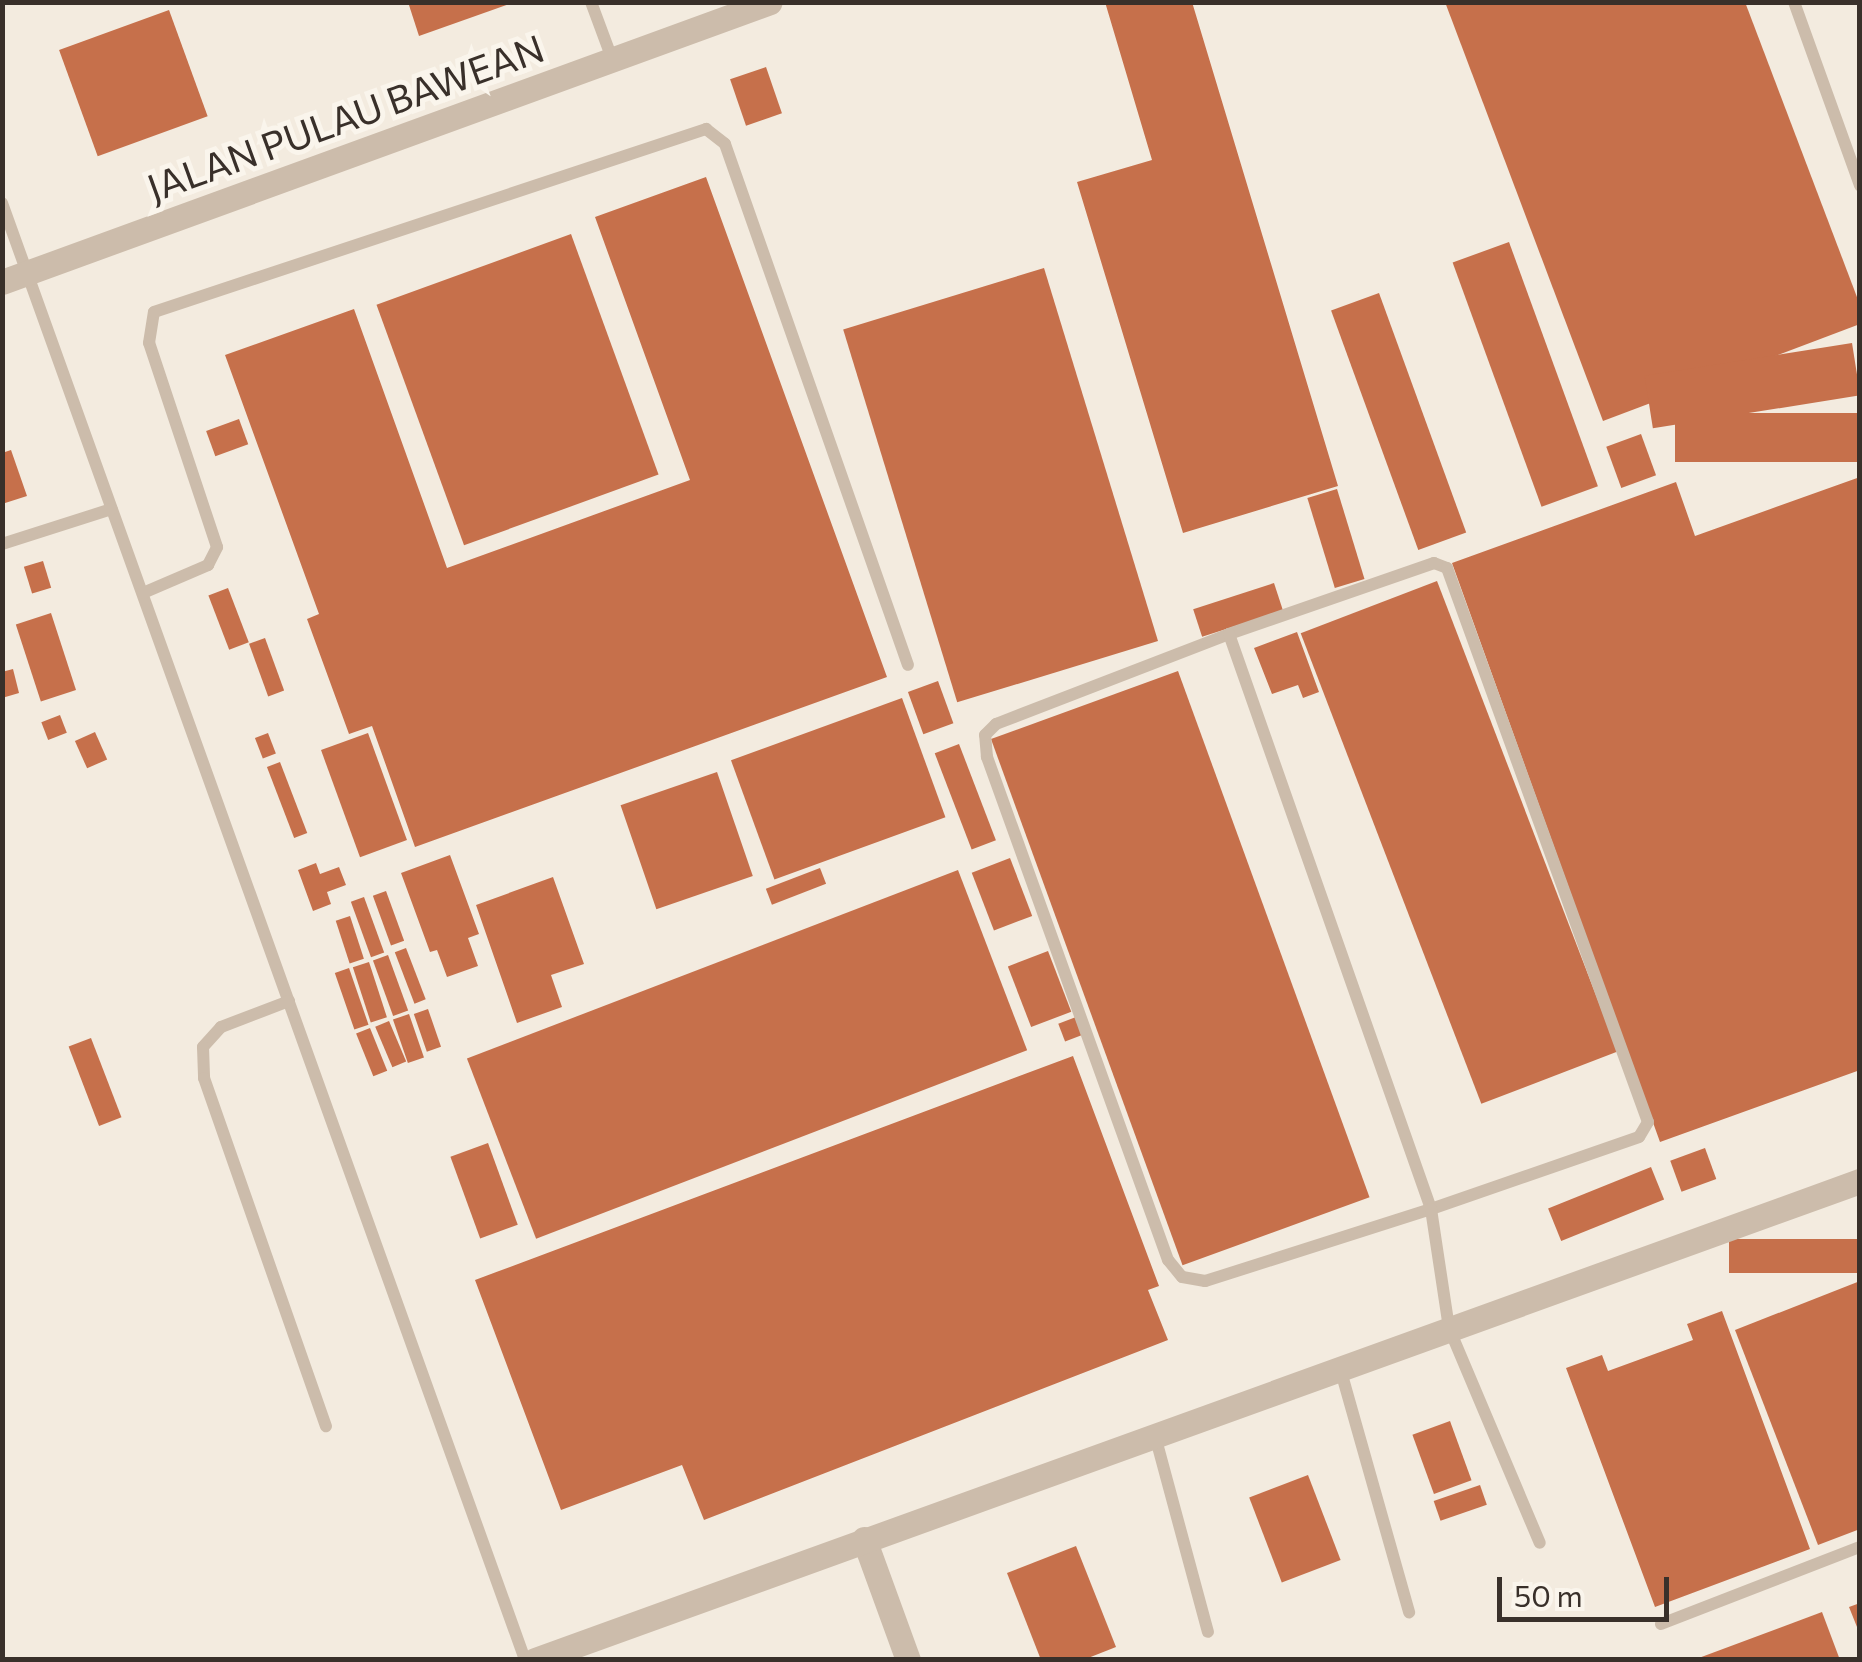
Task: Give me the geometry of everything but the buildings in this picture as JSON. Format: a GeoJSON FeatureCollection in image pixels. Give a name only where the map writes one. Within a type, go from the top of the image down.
{"type":"FeatureCollection","features":[{"type":"Feature","properties":{"kind":"street","name":"JALAN PULAU BAWEAN"},"geometry":{"type":"LineString","coordinates":[[2,282],[770,2]]}},
{"type":"Feature","properties":{"kind":"street"},"geometry":{"type":"LineString","coordinates":[[534,1660],[1154,1432],[1860,1181]]}},
{"type":"Feature","properties":{"kind":"street"},"geometry":{"type":"LineString","coordinates":[[864,1539],[908,1660]]}},
{"type":"Feature","properties":{"kind":"lane"},"geometry":{"type":"LineString","coordinates":[[591,2],[614,61]]}},
{"type":"Feature","properties":{"kind":"lane"},"geometry":{"type":"LineString","coordinates":[[1794,2],[1860,185]]}},
{"type":"Feature","properties":{"kind":"lane"},"geometry":{"type":"LineString","coordinates":[[143,594],[208,565],[218,547],[149,343],[154,312],[706,129],[725,144],[908,665]]}},
{"type":"Feature","properties":{"kind":"lane"},"geometry":{"type":"LineString","coordinates":[[2,203],[525,1660]]}},
{"type":"Feature","properties":{"kind":"lane"},"geometry":{"type":"LineString","coordinates":[[2,544],[112,508]]}},
{"type":"Feature","properties":{"kind":"lane"},"geometry":{"type":"LineString","coordinates":[[1444,564],[1648,1122],[1646,1131],[1621,1147],[1204,1281],[1173,1270],[987,757],[984,735],[996,724],[1228,634],[1444,564]]}},
{"type":"Feature","properties":{"kind":"lane"},"geometry":{"type":"LineString","coordinates":[[1228,634],[1431,1209],[1449,1328],[1540,1543]]}},
{"type":"Feature","properties":{"kind":"lane"},"geometry":{"type":"LineString","coordinates":[[289,1001],[221,1027],[203,1047],[204,1078],[326,1426]]}},
{"type":"Feature","properties":{"kind":"lane"},"geometry":{"type":"LineString","coordinates":[[1340,1368],[1409,1612]]}},
{"type":"Feature","properties":{"kind":"lane"},"geometry":{"type":"LineString","coordinates":[[1154,1432],[1208,1632]]}},
{"type":"Feature","properties":{"kind":"lane"},"geometry":{"type":"LineString","coordinates":[[1661,1624],[1860,1547]]}}]}
